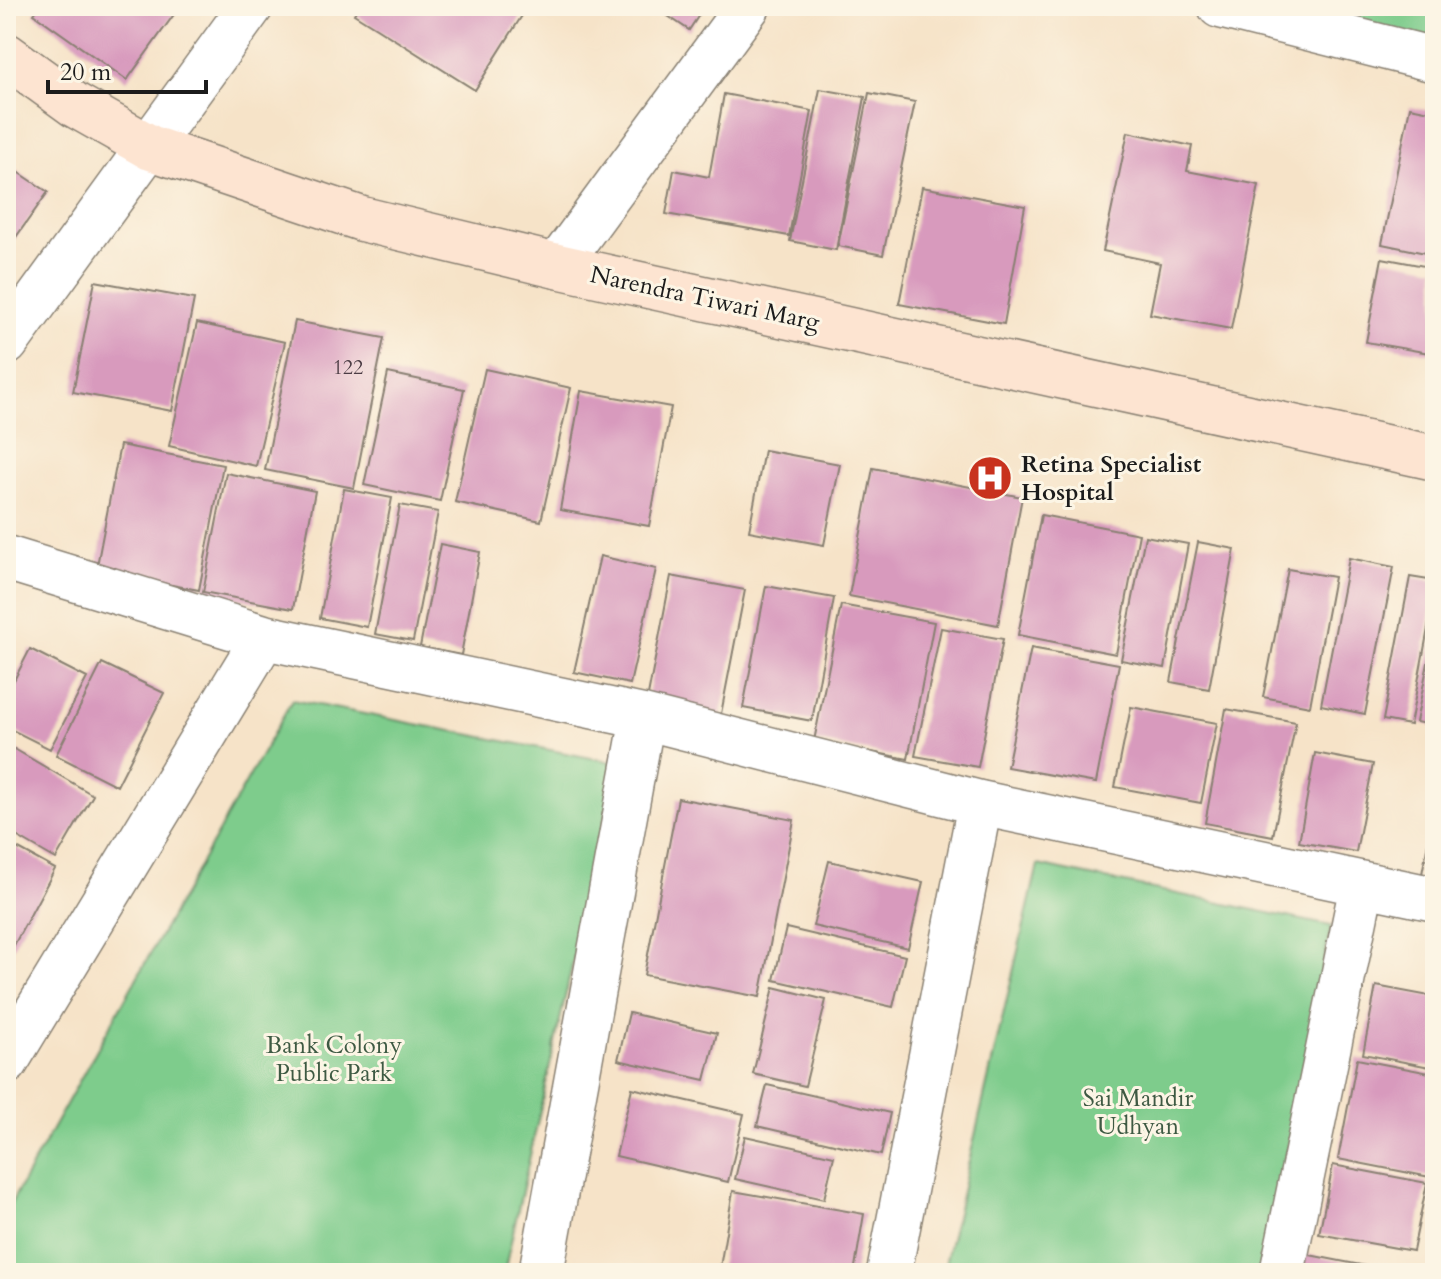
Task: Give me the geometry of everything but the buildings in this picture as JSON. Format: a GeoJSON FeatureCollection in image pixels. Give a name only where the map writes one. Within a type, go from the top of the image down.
{"type":"FeatureCollection","features":[{"type":"Feature","properties":{"kind":"street"},"geometry":{"type":"LineString","coordinates":[[6,343],[151,148],[251,6]]}},
{"type":"Feature","properties":{"kind":"street"},"geometry":{"type":"LineString","coordinates":[[557,266],[748,6]]}},
{"type":"Feature","properties":{"kind":"street"},"geometry":{"type":"LineString","coordinates":[[1220,6],[1435,60]]}},
{"type":"Feature","properties":{"kind":"street","name":"Narendra Tiwari Marg"},"geometry":{"type":"LineString","coordinates":[[6,55],[75,105],[151,148],[362,219],[557,266],[1435,458]]}},
{"type":"Feature","properties":{"kind":"street"},"geometry":{"type":"LineString","coordinates":[[6,558],[264,637],[643,717],[980,803],[1435,899]]}},
{"type":"Feature","properties":{"kind":"street"},"geometry":{"type":"LineString","coordinates":[[6,1062],[264,637]]}},
{"type":"Feature","properties":{"kind":"street"},"geometry":{"type":"LineString","coordinates":[[541,1273],[643,717]]}},
{"type":"Feature","properties":{"kind":"street"},"geometry":{"type":"LineString","coordinates":[[889,1273],[980,803]]}},
{"type":"Feature","properties":{"kind":"street"},"geometry":{"type":"LineString","coordinates":[[1282,1273],[1362,885]]}},
{"type":"Feature","properties":{"kind":"green space"},"geometry":{"type":"Polygon","coordinates":[[[1228,6],[1435,6],[1435,60],[1228,6]]]}},
{"type":"Feature","properties":{"kind":"green space","name":"Bank Colony Public Park"},"geometry":{"type":"Polygon","coordinates":[[[292,700],[617,763],[504,1273],[6,1273],[6,1212],[292,700]]]}},
{"type":"Feature","properties":{"kind":"green space","name":"Sai Mandir Udhyan"},"geometry":{"type":"Polygon","coordinates":[[[1038,865],[1331,926],[1264,1273],[943,1273],[1038,865]]]}},
{"type":"Feature","properties":{"kind":"place","name":"Retina Specialist Hospital"},"geometry":{"type":"Point","coordinates":[990,478]}}]}
